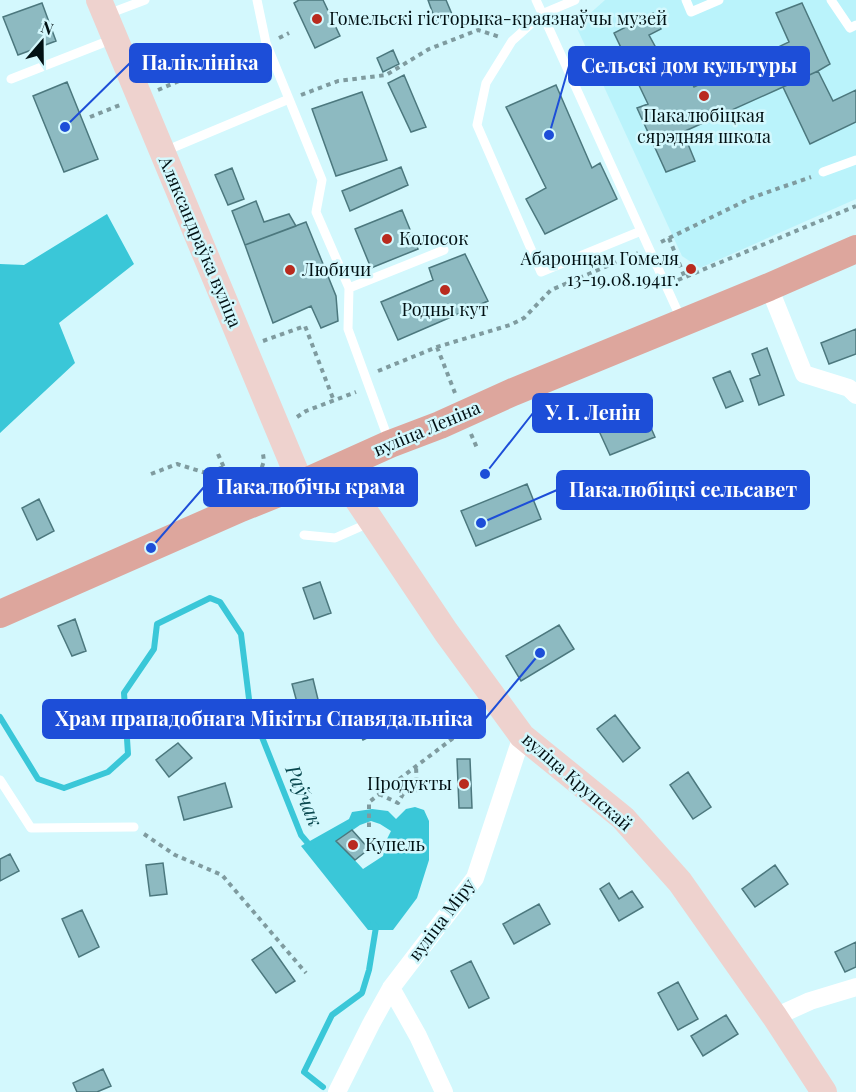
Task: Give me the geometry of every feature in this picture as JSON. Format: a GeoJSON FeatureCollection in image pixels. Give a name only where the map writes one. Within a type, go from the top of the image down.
{"type":"FeatureCollection","features":[{"type":"Feature","properties":{"kind":"main road","name":"вуліца Леніна"},"geometry":{"type":"LineString","coordinates":[[0,614],[390,444],[856,249]]}},
{"type":"Feature","properties":{"kind":"street","name":"Аляксандраўка вуліца"},"geometry":{"type":"LineString","coordinates":[[107,18],[301,484]]}},
{"type":"Feature","properties":{"kind":"street"},"geometry":{"type":"LineString","coordinates":[[769,287],[804,374],[849,388],[856,395]]}},
{"type":"Feature","properties":{"kind":"street","name":"вуліца Крупскай"},"geometry":{"type":"LineString","coordinates":[[336,468],[446,632],[522,736],[623,818],[680,882],[775,1017],[824,1092]]}},
{"type":"Feature","properties":{"kind":"street","name":"вуліца Міру"},"geometry":{"type":"LineString","coordinates":[[337,1092],[392,988],[475,878],[522,736]]}},
{"type":"Feature","properties":{"kind":"street"},"geometry":{"type":"LineString","coordinates":[[775,1017],[810,1001],[856,987]]}},
{"type":"Feature","properties":{"kind":"street"},"geometry":{"type":"LineString","coordinates":[[392,988],[444,1092]]}},
{"type":"Feature","properties":{"kind":"lane"},"geometry":{"type":"LineString","coordinates":[[11,79],[107,18],[145,0]]}},
{"type":"Feature","properties":{"kind":"lane"},"geometry":{"type":"LineString","coordinates":[[257,0],[266,43],[322,180],[316,212],[349,288],[348,329],[390,444]]}},
{"type":"Feature","properties":{"kind":"lane"},"geometry":{"type":"LineString","coordinates":[[536,0],[683,323]]}},
{"type":"Feature","properties":{"kind":"lane"},"geometry":{"type":"LineString","coordinates":[[575,0],[542,14],[512,42],[486,83],[477,125],[541,272],[642,231]]}},
{"type":"Feature","properties":{"kind":"lane"},"geometry":{"type":"LineString","coordinates":[[686,0],[691,12],[719,0]]}},
{"type":"Feature","properties":{"kind":"lane"},"geometry":{"type":"LineString","coordinates":[[831,0],[849,28],[856,25]]}},
{"type":"Feature","properties":{"kind":"lane"},"geometry":{"type":"LineString","coordinates":[[162,152],[289,99]]}},
{"type":"Feature","properties":{"kind":"lane"},"geometry":{"type":"LineString","coordinates":[[823,172],[856,160]]}},
{"type":"Feature","properties":{"kind":"lane"},"geometry":{"type":"LineString","coordinates":[[349,288],[444,250]]}},
{"type":"Feature","properties":{"kind":"lane"},"geometry":{"type":"LineString","coordinates":[[304,535],[334,538],[372,522]]}},
{"type":"Feature","properties":{"kind":"lane"},"geometry":{"type":"LineString","coordinates":[[0,780],[31,828],[134,827]]}},
{"type":"Feature","properties":{"kind":"path"},"geometry":{"type":"LineString","coordinates":[[289,99],[338,81],[386,75],[429,49],[478,30],[512,42]]}},
{"type":"Feature","properties":{"kind":"path"},"geometry":{"type":"LineString","coordinates":[[90,117],[140,98],[289,33]]}},
{"type":"Feature","properties":{"kind":"path"},"geometry":{"type":"LineString","coordinates":[[685,278],[669,238],[751,198],[823,172]]}},
{"type":"Feature","properties":{"kind":"path"},"geometry":{"type":"LineString","coordinates":[[666,285],[856,206]]}},
{"type":"Feature","properties":{"kind":"path"},"geometry":{"type":"LineString","coordinates":[[258,479],[264,461],[261,437],[306,411],[362,390],[365,376],[437,347],[510,325],[524,318],[551,290],[649,248]]}},
{"type":"Feature","properties":{"kind":"path"},"geometry":{"type":"LineString","coordinates":[[244,348],[305,326],[334,401]]}},
{"type":"Feature","properties":{"kind":"path"},"geometry":{"type":"LineString","coordinates":[[218,454],[234,491],[242,487]]}},
{"type":"Feature","properties":{"kind":"path"},"geometry":{"type":"LineString","coordinates":[[151,474],[177,464],[206,473],[224,467]]}},
{"type":"Feature","properties":{"kind":"path"},"geometry":{"type":"LineString","coordinates":[[369,826],[369,802],[498,704]]}},
{"type":"Feature","properties":{"kind":"path"},"geometry":{"type":"LineString","coordinates":[[380,794],[398,803],[403,794],[417,790],[416,766]]}},
{"type":"Feature","properties":{"kind":"path"},"geometry":{"type":"LineString","coordinates":[[134,827],[175,855],[222,875],[306,973]]}},
{"type":"Feature","properties":{"kind":"shaded area"},"geometry":{"type":"Polygon","coordinates":[[[605,0],[856,0],[856,199],[700,268],[682,256],[576,26],[605,0]]]}},
{"type":"Feature","properties":{"kind":"water"},"geometry":{"type":"Polygon","coordinates":[[[107,214],[134,264],[59,323],[75,363],[0,433],[0,264],[24,265],[107,214]]]}},
{"type":"Feature","properties":{"kind":"water"},"geometry":{"type":"Polygon","coordinates":[[[415,807],[424,810],[429,821],[429,860],[417,898],[393,930],[368,930],[301,846],[349,819],[352,812],[372,809],[388,811],[396,819],[406,809],[415,807]],[[371,821],[360,825],[337,841],[363,869],[383,856],[391,831],[371,821]]]}},
{"type":"Feature","properties":{"kind":"building","name":"Гомельскі гісторыка-краязнаўчы музей"},"geometry":{"type":"Polygon","coordinates":[[[299,0],[323,0],[340,36],[315,48],[294,3],[299,0]]]}},
{"type":"Feature","properties":{"kind":"building"},"geometry":{"type":"Polygon","coordinates":[[[428,0],[446,0],[454,19],[437,25],[428,0]]]}},
{"type":"Feature","properties":{"kind":"building"},"geometry":{"type":"Polygon","coordinates":[[[42,3],[56,41],[18,55],[3,17],[42,3]]]}},
{"type":"Feature","properties":{"kind":"building","name":"Пакалюбіцкая сярэдняя школа"},"geometry":{"type":"Polygon","coordinates":[[[802,3],[830,64],[683,132],[695,161],[666,172],[637,108],[648,104],[614,33],[653,13],[661,29],[649,35],[673,79],[687,72],[694,87],[789,42],[776,13],[802,3]]]}},
{"type":"Feature","properties":{"kind":"building"},"geometry":{"type":"Polygon","coordinates":[[[393,50],[399,64],[383,72],[377,58],[393,50]]]}},
{"type":"Feature","properties":{"kind":"building"},"geometry":{"type":"Polygon","coordinates":[[[818,71],[833,101],[856,90],[856,122],[810,144],[783,87],[818,71]]]}},
{"type":"Feature","properties":{"kind":"building"},"geometry":{"type":"Polygon","coordinates":[[[404,75],[426,127],[411,132],[388,83],[404,75]]]}},
{"type":"Feature","properties":{"kind":"building"},"geometry":{"type":"Polygon","coordinates":[[[67,82],[98,159],[64,172],[33,96],[67,82]]]}},
{"type":"Feature","properties":{"kind":"building"},"geometry":{"type":"Polygon","coordinates":[[[556,85],[592,168],[600,163],[617,199],[545,234],[526,199],[546,188],[506,107],[556,85]]]}},
{"type":"Feature","properties":{"kind":"building"},"geometry":{"type":"Polygon","coordinates":[[[362,92],[387,160],[336,176],[312,109],[362,92]]]}},
{"type":"Feature","properties":{"kind":"building"},"geometry":{"type":"Polygon","coordinates":[[[401,167],[408,185],[350,211],[342,191],[401,167]]]}},
{"type":"Feature","properties":{"kind":"building"},"geometry":{"type":"Polygon","coordinates":[[[232,168],[244,199],[228,205],[215,175],[232,168]]]}},
{"type":"Feature","properties":{"kind":"building"},"geometry":{"type":"Polygon","coordinates":[[[256,201],[264,222],[289,214],[296,226],[245,245],[232,211],[256,201]]]}},
{"type":"Feature","properties":{"kind":"building","name":"Колосок"},"geometry":{"type":"Polygon","coordinates":[[[402,210],[418,249],[371,268],[355,229],[402,210]]]}},
{"type":"Feature","properties":{"kind":"building","name":"Любичи"},"geometry":{"type":"Polygon","coordinates":[[[306,222],[336,296],[338,321],[321,328],[311,306],[273,323],[245,245],[306,222]]]}},
{"type":"Feature","properties":{"kind":"building","name":"Родны кут"},"geometry":{"type":"Polygon","coordinates":[[[465,254],[488,301],[398,340],[381,302],[433,280],[429,268],[465,254]]]}},
{"type":"Feature","properties":{"kind":"building"},"geometry":{"type":"Polygon","coordinates":[[[856,329],[856,354],[829,364],[821,343],[856,329]]]}},
{"type":"Feature","properties":{"kind":"building"},"geometry":{"type":"Polygon","coordinates":[[[767,348],[784,395],[759,405],[750,379],[760,375],[752,354],[767,348]]]}},
{"type":"Feature","properties":{"kind":"building"},"geometry":{"type":"Polygon","coordinates":[[[730,371],[743,401],[726,408],[713,378],[730,371]]]}},
{"type":"Feature","properties":{"kind":"building"},"geometry":{"type":"Polygon","coordinates":[[[644,412],[655,437],[610,455],[599,431],[644,412]]]}},
{"type":"Feature","properties":{"kind":"building"},"geometry":{"type":"Polygon","coordinates":[[[527,484],[541,519],[476,546],[461,511],[527,484]]]}},
{"type":"Feature","properties":{"kind":"building"},"geometry":{"type":"Polygon","coordinates":[[[39,499],[54,531],[37,540],[22,508],[39,499]]]}},
{"type":"Feature","properties":{"kind":"building"},"geometry":{"type":"Polygon","coordinates":[[[320,582],[331,613],[314,619],[303,588],[320,582]]]}},
{"type":"Feature","properties":{"kind":"building"},"geometry":{"type":"Polygon","coordinates":[[[75,619],[86,651],[72,656],[58,626],[75,619]]]}},
{"type":"Feature","properties":{"kind":"building"},"geometry":{"type":"Polygon","coordinates":[[[559,625],[574,649],[521,681],[506,656],[559,625]]]}},
{"type":"Feature","properties":{"kind":"building"},"geometry":{"type":"Polygon","coordinates":[[[313,679],[322,716],[302,721],[292,684],[313,679]]]}},
{"type":"Feature","properties":{"kind":"building"},"geometry":{"type":"Polygon","coordinates":[[[379,703],[392,726],[363,740],[351,714],[379,703]]]}},
{"type":"Feature","properties":{"kind":"building"},"geometry":{"type":"Polygon","coordinates":[[[615,715],[640,748],[623,762],[597,729],[615,715]]]}},
{"type":"Feature","properties":{"kind":"building"},"geometry":{"type":"Polygon","coordinates":[[[178,743],[192,758],[169,777],[156,760],[178,743]]]}},
{"type":"Feature","properties":{"kind":"building","name":"Продукты"},"geometry":{"type":"Polygon","coordinates":[[[457,759],[470,759],[472,808],[459,808],[457,759]]]}},
{"type":"Feature","properties":{"kind":"building"},"geometry":{"type":"Polygon","coordinates":[[[688,772],[711,807],[693,819],[670,785],[688,772]]]}},
{"type":"Feature","properties":{"kind":"building"},"geometry":{"type":"Polygon","coordinates":[[[225,783],[232,807],[184,820],[178,797],[225,783]]]}},
{"type":"Feature","properties":{"kind":"building","name":"Купель"},"geometry":{"type":"Polygon","coordinates":[[[352,830],[369,849],[355,860],[336,841],[352,830]]]}},
{"type":"Feature","properties":{"kind":"building"},"geometry":{"type":"Polygon","coordinates":[[[10,854],[19,871],[0,881],[0,859],[10,854]]]}},
{"type":"Feature","properties":{"kind":"building"},"geometry":{"type":"Polygon","coordinates":[[[163,863],[167,894],[150,896],[146,865],[163,863]]]}},
{"type":"Feature","properties":{"kind":"building"},"geometry":{"type":"Polygon","coordinates":[[[775,865],[788,884],[755,907],[742,889],[775,865]]]}},
{"type":"Feature","properties":{"kind":"building"},"geometry":{"type":"Polygon","coordinates":[[[609,883],[619,899],[632,891],[643,907],[619,921],[600,889],[609,883]]]}},
{"type":"Feature","properties":{"kind":"building"},"geometry":{"type":"Polygon","coordinates":[[[539,904],[550,924],[514,944],[503,924],[539,904]]]}},
{"type":"Feature","properties":{"kind":"building"},"geometry":{"type":"Polygon","coordinates":[[[82,910],[99,947],[79,957],[62,919],[82,910]]]}},
{"type":"Feature","properties":{"kind":"building"},"geometry":{"type":"Polygon","coordinates":[[[856,942],[856,967],[845,972],[835,952],[856,942]]]}},
{"type":"Feature","properties":{"kind":"building"},"geometry":{"type":"Polygon","coordinates":[[[271,947],[295,981],[276,993],[252,960],[271,947]]]}},
{"type":"Feature","properties":{"kind":"building"},"geometry":{"type":"Polygon","coordinates":[[[471,961],[489,998],[469,1008],[451,971],[471,961]]]}},
{"type":"Feature","properties":{"kind":"building"},"geometry":{"type":"Polygon","coordinates":[[[678,982],[698,1019],[678,1030],[658,993],[678,982]]]}},
{"type":"Feature","properties":{"kind":"building"},"geometry":{"type":"Polygon","coordinates":[[[726,1015],[738,1034],[703,1056],[691,1036],[726,1015]]]}},
{"type":"Feature","properties":{"kind":"building"},"geometry":{"type":"Polygon","coordinates":[[[103,1069],[111,1086],[97,1092],[77,1092],[73,1083],[103,1069]]]}},
{"type":"Feature","properties":{"kind":"waterway","name":"Раўчак"},"geometry":{"type":"LineString","coordinates":[[0,717],[38,779],[64,788],[108,772],[128,754],[124,693],[154,649],[157,624],[210,598],[220,602],[241,634],[250,707],[301,835],[312,848]]}},
{"type":"Feature","properties":{"kind":"waterway","name":"Раўчак"},"geometry":{"type":"LineString","coordinates":[[323,1087],[304,1072],[332,1015],[362,993],[369,970],[376,927],[373,924]]}},
{"type":"Feature","properties":{"kind":"place","name":"Гомельскі гісторыка-краязнаўчы музей"},"geometry":{"type":"Point","coordinates":[317,19]}},
{"type":"Feature","properties":{"kind":"place","name":"Пакалюбіцкая сярэдняя школа"},"geometry":{"type":"Point","coordinates":[704,96]}},
{"type":"Feature","properties":{"kind":"place","name":"Паліклініка"},"geometry":{"type":"Point","coordinates":[65,127]}},
{"type":"Feature","properties":{"kind":"place","name":"Сельскі дом культуры"},"geometry":{"type":"Point","coordinates":[549,135]}},
{"type":"Feature","properties":{"kind":"place","name":"Колосок"},"geometry":{"type":"Point","coordinates":[387,239]}},
{"type":"Feature","properties":{"kind":"place","name":"Абаронцам Гомеля 13-19.08.1941г."},"geometry":{"type":"Point","coordinates":[691,269]}},
{"type":"Feature","properties":{"kind":"place","name":"Любичи"},"geometry":{"type":"Point","coordinates":[290,270]}},
{"type":"Feature","properties":{"kind":"place","name":"Родны кут"},"geometry":{"type":"Point","coordinates":[445,290]}},
{"type":"Feature","properties":{"kind":"place","name":"У. І. Ленін"},"geometry":{"type":"Point","coordinates":[485,474]}},
{"type":"Feature","properties":{"kind":"place","name":"Пакалюбіцкі сельсавет"},"geometry":{"type":"Point","coordinates":[481,523]}},
{"type":"Feature","properties":{"kind":"place","name":"Пакалюбічы крама"},"geometry":{"type":"Point","coordinates":[151,548]}},
{"type":"Feature","properties":{"kind":"place","name":"Храм прападобнага Мікіты Спавядальніка"},"geometry":{"type":"Point","coordinates":[540,653]}},
{"type":"Feature","properties":{"kind":"place","name":"Продукты"},"geometry":{"type":"Point","coordinates":[464,784]}},
{"type":"Feature","properties":{"kind":"place","name":"Купель"},"geometry":{"type":"Point","coordinates":[353,845]}}]}
